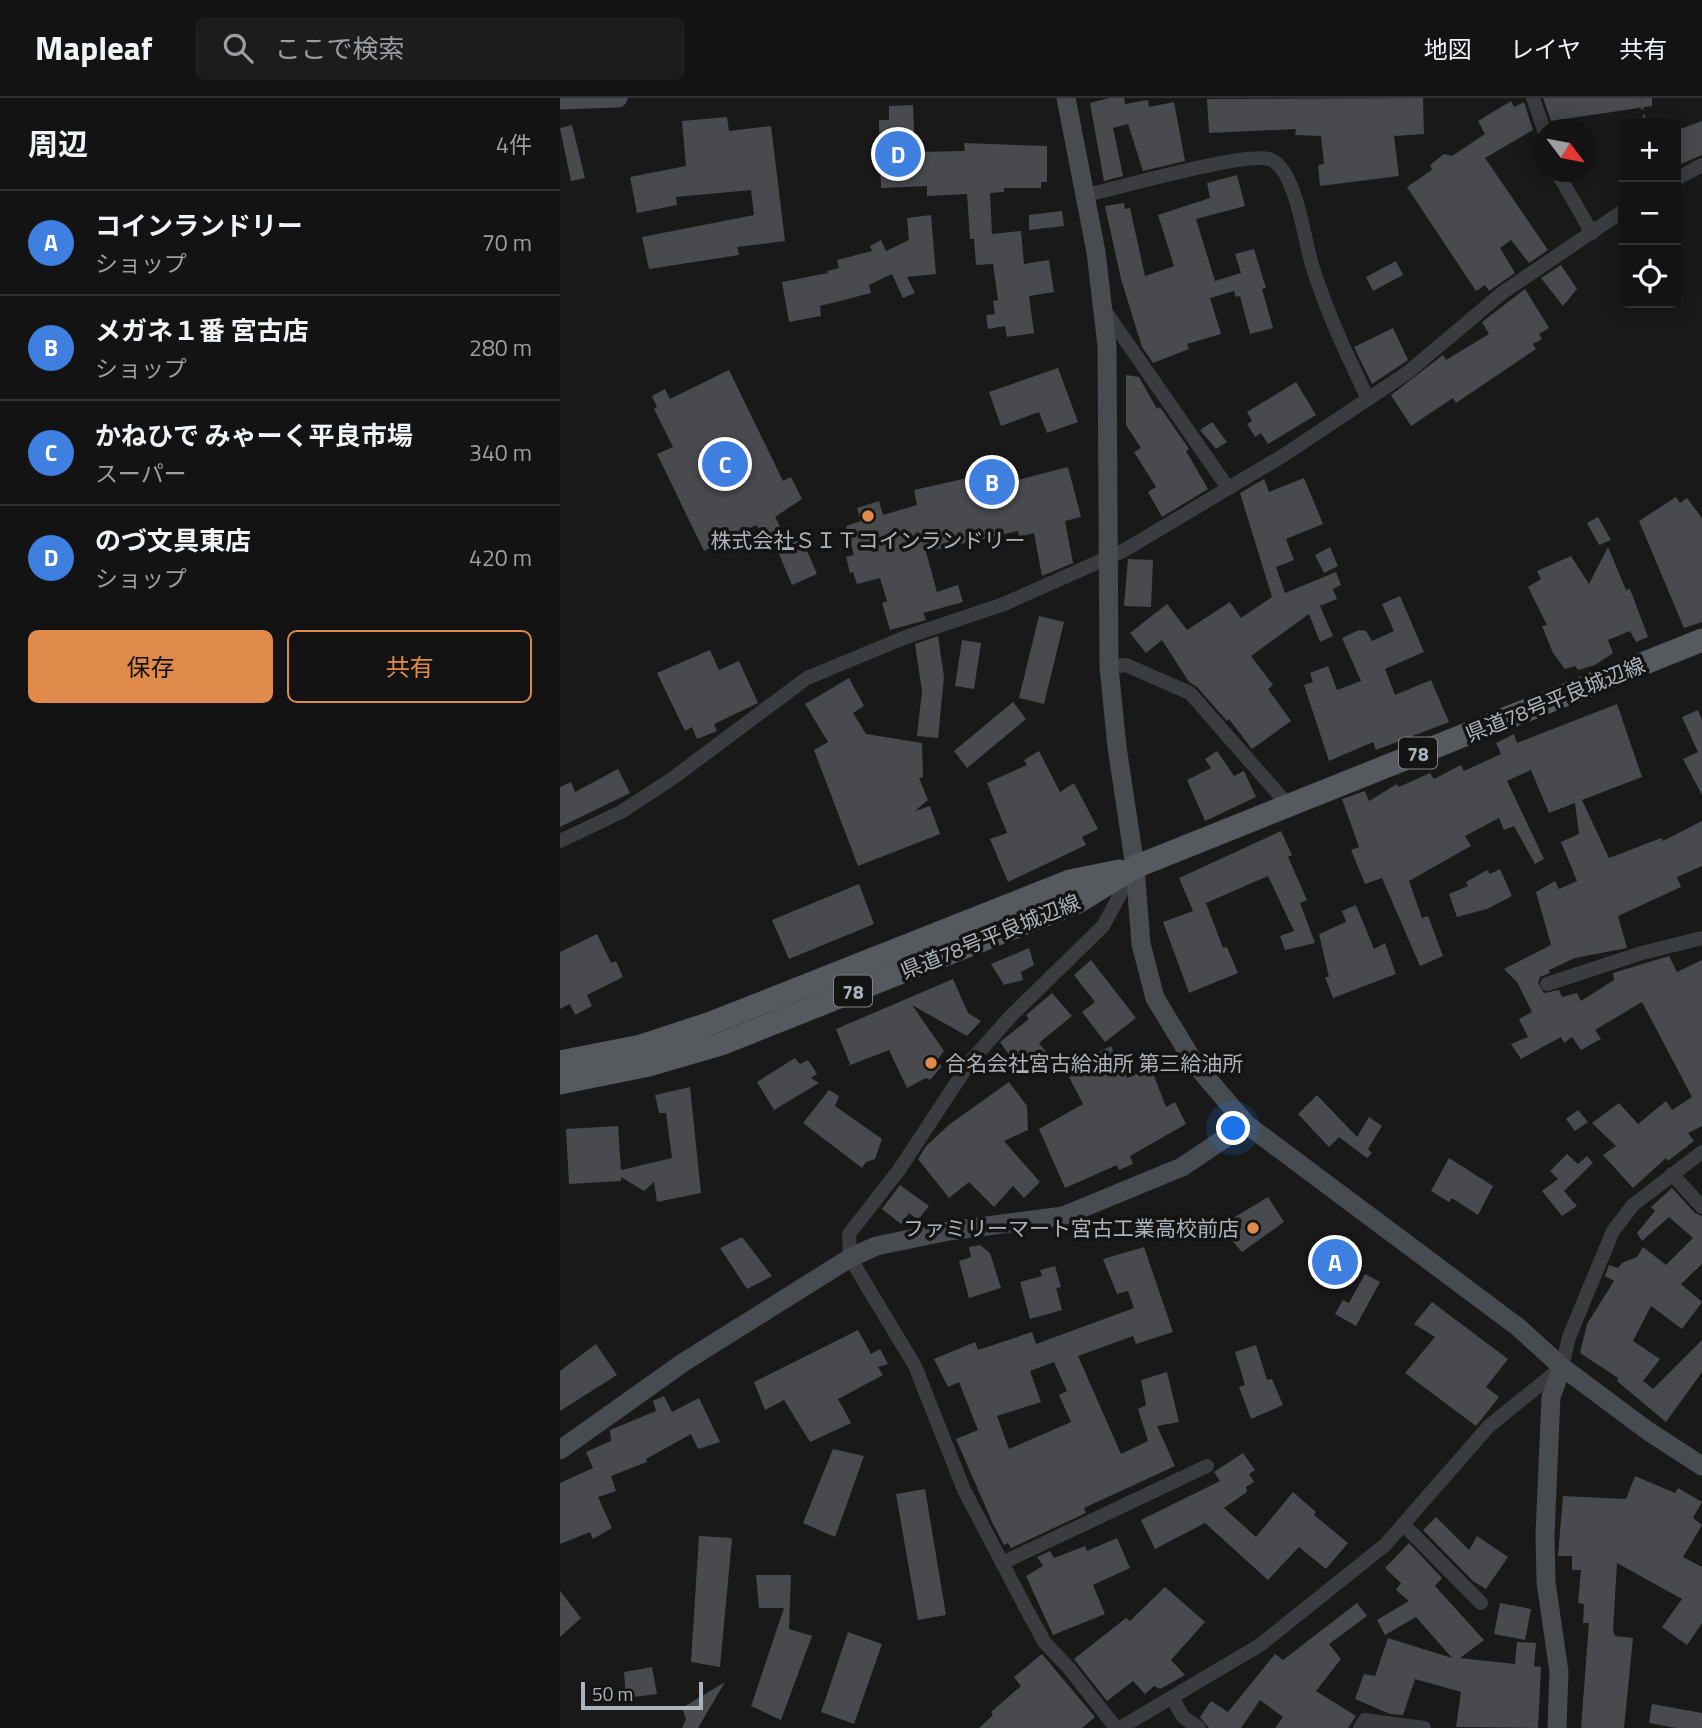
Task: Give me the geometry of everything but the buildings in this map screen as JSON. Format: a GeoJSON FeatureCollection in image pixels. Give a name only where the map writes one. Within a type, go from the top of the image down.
{"type":"FeatureCollection","features":[{"type":"Feature","properties":{"kind":"main road","name":"県道78号平良城辺線"},"geometry":{"type":"LineString","coordinates":[[560,1083],[637,1068],[721,1044],[1078,902],[1135,867],[1702,640]]}},
{"type":"Feature","properties":{"kind":"main road","name":"県道78号平良城辺線"},"geometry":{"type":"LineString","coordinates":[[560,1062],[641,1046],[711,1023],[1070,881],[1135,867]]}},
{"type":"Feature","properties":{"kind":"street"},"geometry":{"type":"LineString","coordinates":[[560,100],[618,98]]}},
{"type":"Feature","properties":{"kind":"street"},"geometry":{"type":"LineString","coordinates":[[1066,98],[1085,195],[1107,346],[1109,667],[1116,747],[1135,867],[1142,944],[1155,998],[1195,1064],[1246,1124],[1518,1327],[1562,1367],[1648,1431],[1702,1466]]}},
{"type":"Feature","properties":{"kind":"street"},"geometry":{"type":"LineString","coordinates":[[1533,98],[1541,119]]}},
{"type":"Feature","properties":{"kind":"street"},"geometry":{"type":"LineString","coordinates":[[1085,195],[1245,159],[1272,160],[1282,167],[1295,197],[1312,265],[1335,330],[1368,398]]}},
{"type":"Feature","properties":{"kind":"street"},"geometry":{"type":"LineString","coordinates":[[1681,176],[1702,165]]}},
{"type":"Feature","properties":{"kind":"street"},"geometry":{"type":"LineString","coordinates":[[1563,182],[1592,233]]}},
{"type":"Feature","properties":{"kind":"street"},"geometry":{"type":"LineString","coordinates":[[560,841],[621,812],[663,785],[807,678],[895,641],[1004,604],[1107,560],[1284,455],[1407,373],[1502,293],[1618,215]]}},
{"type":"Feature","properties":{"kind":"street"},"geometry":{"type":"LineString","coordinates":[[1102,306],[1228,488]]}},
{"type":"Feature","properties":{"kind":"street"},"geometry":{"type":"LineString","coordinates":[[1109,667],[1126,665],[1190,693],[1288,805]]}},
{"type":"Feature","properties":{"kind":"street"},"geometry":{"type":"LineString","coordinates":[[1135,867],[1103,926],[1010,1017],[971,1062],[899,1170],[849,1234],[850,1258],[915,1366],[964,1490],[1045,1643],[1118,1728],[1173,1699],[1260,1646],[1366,1564],[1404,1525],[1489,1426],[1562,1367]]}},
{"type":"Feature","properties":{"kind":"street"},"geometry":{"type":"LineString","coordinates":[[1547,984],[1702,938]]}},
{"type":"Feature","properties":{"kind":"street"},"geometry":{"type":"LineString","coordinates":[[560,1450],[684,1362],[850,1258],[876,1247],[949,1231],[1063,1216],[1182,1167],[1246,1124]]}},
{"type":"Feature","properties":{"kind":"street"},"geometry":{"type":"LineString","coordinates":[[1558,1728],[1559,1672],[1546,1582],[1545,1535],[1551,1397],[1569,1337],[1613,1231],[1633,1205],[1702,1152]]}},
{"type":"Feature","properties":{"kind":"street"},"geometry":{"type":"LineString","coordinates":[[1672,1174],[1702,1207]]}},
{"type":"Feature","properties":{"kind":"street"},"geometry":{"type":"LineString","coordinates":[[1002,1563],[1207,1466]]}},
{"type":"Feature","properties":{"kind":"street"},"geometry":{"type":"LineString","coordinates":[[1404,1525],[1481,1603]]}},
{"type":"Feature","properties":{"kind":"street"},"geometry":{"type":"LineString","coordinates":[[1173,1699],[1183,1717],[1199,1728]]}},
{"type":"Feature","properties":{"kind":"street"},"geometry":{"type":"LineString","coordinates":[[1360,1728],[1365,1720],[1424,1728]]}},
{"type":"Feature","properties":{"kind":"path"},"geometry":{"type":"LineString","coordinates":[[1640,98],[1645,119]]}},
{"type":"Feature","properties":{"kind":"place","name":"のづ文具東店"},"geometry":{"type":"Point","coordinates":[898,154]}},
{"type":"Feature","properties":{"kind":"place","name":"かねひで みゃーく平良市場"},"geometry":{"type":"Point","coordinates":[725,464]}},
{"type":"Feature","properties":{"kind":"place","name":"メガネ１番 宮古店"},"geometry":{"type":"Point","coordinates":[992,482]}},
{"type":"Feature","properties":{"kind":"place","name":"株式会社ＳＩＴコインランドリー"},"geometry":{"type":"Point","coordinates":[868,516]}},
{"type":"Feature","properties":{"kind":"place","name":"合名会社宮古給油所 第三給油所"},"geometry":{"type":"Point","coordinates":[931,1063]}},
{"type":"Feature","properties":{"kind":"place","name":"ファミリーマート宮古工業高校前店"},"geometry":{"type":"Point","coordinates":[1253,1228]}},
{"type":"Feature","properties":{"kind":"place","name":"コインランドリー"},"geometry":{"type":"Point","coordinates":[1335,1262]}}]}
